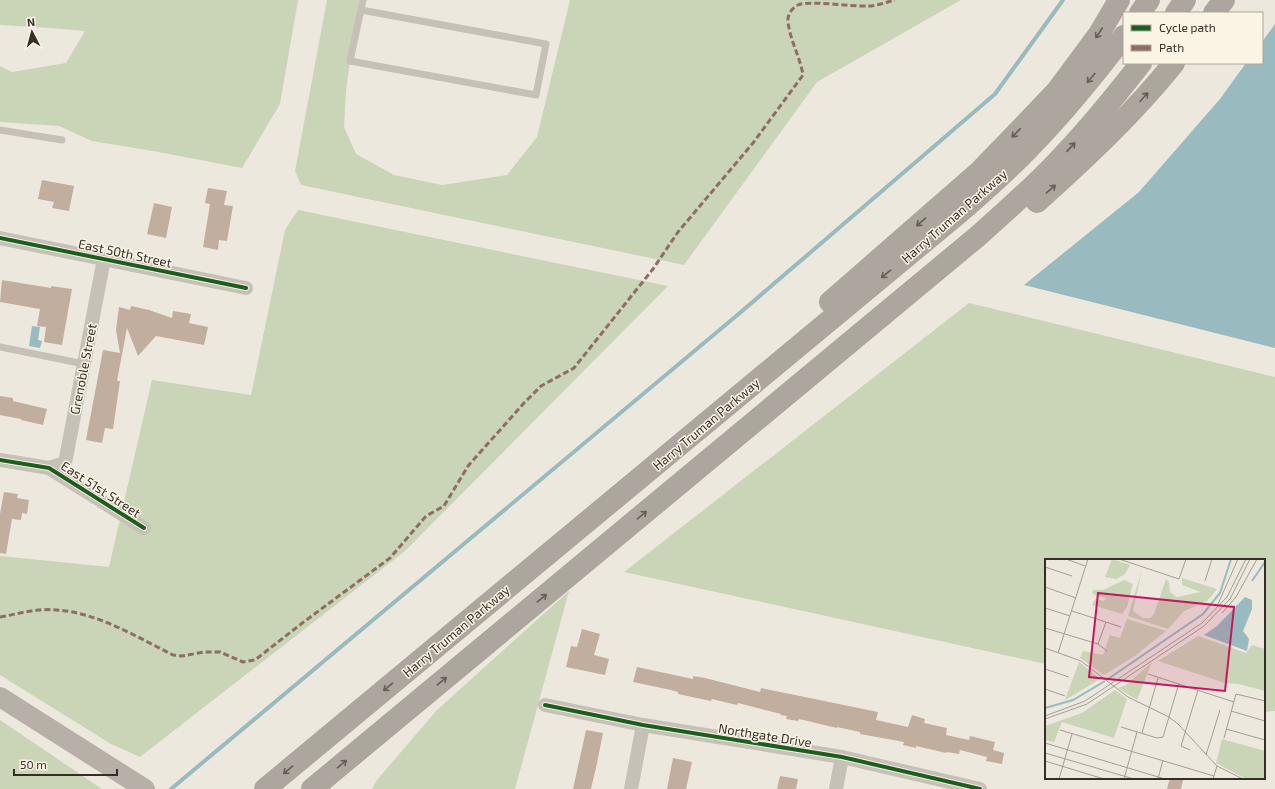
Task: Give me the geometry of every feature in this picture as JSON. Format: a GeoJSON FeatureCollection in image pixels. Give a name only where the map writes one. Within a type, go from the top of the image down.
{"type":"FeatureCollection","features":[{"type":"Feature","properties":{"kind":"highway"},"geometry":{"type":"LineString","coordinates":[[472,618],[980,171],[1056,92],[1099,34],[1120,0]]}},
{"type":"Feature","properties":{"kind":"highway"},"geometry":{"type":"LineString","coordinates":[[1141,12],[1149,0]]}},
{"type":"Feature","properties":{"kind":"highway"},"geometry":{"type":"LineString","coordinates":[[1177,12],[1185,0]]}},
{"type":"Feature","properties":{"kind":"highway"},"geometry":{"type":"LineString","coordinates":[[1215,12],[1224,0]]}},
{"type":"Feature","properties":{"kind":"highway","name":"Harry Truman Parkway"},"geometry":{"type":"LineString","coordinates":[[265,789],[997,180],[1032,145],[1074,99],[1123,37]]}},
{"type":"Feature","properties":{"kind":"highway"},"geometry":{"type":"LineString","coordinates":[[312,789],[978,236],[1053,166],[1087,130],[1140,64]]}},
{"type":"Feature","properties":{"kind":"highway"},"geometry":{"type":"LineString","coordinates":[[897,304],[1034,204],[1099,144],[1136,106],[1173,64]]}},
{"type":"Feature","properties":{"kind":"main road"},"geometry":{"type":"LineString","coordinates":[[0,697],[145,789]]}},
{"type":"Feature","properties":{"kind":"street","name":"East 50th Street"},"geometry":{"type":"LineString","coordinates":[[0,238],[246,288]]}},
{"type":"Feature","properties":{"kind":"street","name":"Grenoble Street"},"geometry":{"type":"LineString","coordinates":[[49,468],[65,463],[104,259]]}},
{"type":"Feature","properties":{"kind":"street","name":"East 51st Street"},"geometry":{"type":"LineString","coordinates":[[0,460],[49,468],[144,528]]}},
{"type":"Feature","properties":{"kind":"street","name":"Northgate Drive"},"geometry":{"type":"LineString","coordinates":[[545,705],[643,725],[842,757],[943,785],[980,789]]}},
{"type":"Feature","properties":{"kind":"street"},"geometry":{"type":"LineString","coordinates":[[631,789],[643,725]]}},
{"type":"Feature","properties":{"kind":"street"},"geometry":{"type":"LineString","coordinates":[[836,789],[842,757]]}},
{"type":"Feature","properties":{"kind":"lane"},"geometry":{"type":"LineString","coordinates":[[361,10],[546,44],[536,95],[350,61],[363,0]]}},
{"type":"Feature","properties":{"kind":"lane"},"geometry":{"type":"LineString","coordinates":[[0,130],[62,140]]}},
{"type":"Feature","properties":{"kind":"lane"},"geometry":{"type":"LineString","coordinates":[[0,347],[84,364]]}},
{"type":"Feature","properties":{"kind":"green space"},"geometry":{"type":"Polygon","coordinates":[[[0,0],[298,0],[280,104],[242,168],[92,141],[59,126],[0,122],[0,66],[12,72],[66,63],[85,31],[0,25],[0,0]]]}},
{"type":"Feature","properties":{"kind":"green space"},"geometry":{"type":"Polygon","coordinates":[[[327,0],[359,0],[346,90],[344,127],[356,154],[394,175],[442,185],[507,175],[537,137],[570,0],[961,0],[817,82],[684,265],[301,185],[295,171],[327,0]]]}},
{"type":"Feature","properties":{"kind":"green space"},"geometry":{"type":"Polygon","coordinates":[[[298,210],[668,286],[405,551],[140,757],[111,744],[0,675],[0,556],[109,567],[152,380],[251,395],[285,230],[298,210]]]}},
{"type":"Feature","properties":{"kind":"green space"},"geometry":{"type":"Polygon","coordinates":[[[969,303],[1275,377],[1275,711],[1265,712],[1265,559],[1045,559],[1045,664],[624,572],[969,303]]]}},
{"type":"Feature","properties":{"kind":"green space"},"geometry":{"type":"Polygon","coordinates":[[[569,591],[515,789],[372,789],[377,780],[437,710],[569,591]]]}},
{"type":"Feature","properties":{"kind":"green space"},"geometry":{"type":"Polygon","coordinates":[[[0,720],[102,789],[0,789],[0,720]]]}},
{"type":"Feature","properties":{"kind":"water"},"geometry":{"type":"Polygon","coordinates":[[[1275,24],[1275,348],[1024,285],[1139,192],[1220,99],[1245,64],[1263,64],[1263,41],[1275,24]]]}},
{"type":"Feature","properties":{"kind":"water"},"geometry":{"type":"Polygon","coordinates":[[[32,326],[40,327],[38,340],[42,341],[40,348],[29,346],[32,326]]]}},
{"type":"Feature","properties":{"kind":"building"},"geometry":{"type":"Polygon","coordinates":[[[42,180],[74,186],[69,211],[52,208],[54,202],[38,199],[42,180]]]}},
{"type":"Feature","properties":{"kind":"building"},"geometry":{"type":"Polygon","coordinates":[[[208,188],[227,191],[224,205],[233,206],[227,241],[219,240],[218,250],[203,247],[210,204],[205,203],[208,188]]]}},
{"type":"Feature","properties":{"kind":"building"},"geometry":{"type":"Polygon","coordinates":[[[154,203],[172,207],[166,238],[147,234],[154,203]]]}},
{"type":"Feature","properties":{"kind":"building"},"geometry":{"type":"Polygon","coordinates":[[[2,280],[51,288],[51,286],[72,289],[62,345],[44,342],[46,327],[37,326],[40,309],[0,302],[2,280]]]}},
{"type":"Feature","properties":{"kind":"building"},"geometry":{"type":"Polygon","coordinates":[[[131,306],[149,310],[172,318],[173,311],[191,314],[189,323],[208,327],[204,345],[156,336],[138,356],[127,328],[117,381],[120,381],[113,429],[105,428],[102,443],[86,440],[103,350],[120,353],[116,330],[119,307],[130,310],[131,306]]]}},
{"type":"Feature","properties":{"kind":"building"},"geometry":{"type":"Polygon","coordinates":[[[0,396],[13,398],[13,401],[47,409],[43,425],[0,415],[0,396]]]}},
{"type":"Feature","properties":{"kind":"building"},"geometry":{"type":"Polygon","coordinates":[[[4,492],[18,494],[17,498],[29,500],[27,514],[22,513],[21,520],[12,519],[6,554],[0,553],[0,514],[4,492]]]}},
{"type":"Feature","properties":{"kind":"building"},"geometry":{"type":"Polygon","coordinates":[[[582,629],[600,634],[594,655],[609,659],[605,675],[566,667],[571,646],[577,647],[582,629]]]}},
{"type":"Feature","properties":{"kind":"building"},"geometry":{"type":"Polygon","coordinates":[[[637,667],[693,679],[693,676],[705,678],[760,692],[761,688],[878,712],[876,720],[908,727],[912,715],[925,719],[924,723],[947,728],[946,735],[969,740],[970,736],[995,742],[993,750],[1004,753],[1002,764],[986,761],[987,757],[960,750],[959,754],[946,753],[916,746],[916,748],[903,745],[904,742],[860,734],[860,732],[799,719],[798,721],[786,719],[787,716],[780,715],[781,714],[738,703],[737,705],[712,699],[711,701],[678,694],[678,692],[671,690],[633,682],[637,667]]]}},
{"type":"Feature","properties":{"kind":"building"},"geometry":{"type":"Polygon","coordinates":[[[586,730],[603,733],[597,763],[591,789],[573,789],[586,730]]]}},
{"type":"Feature","properties":{"kind":"building"},"geometry":{"type":"Polygon","coordinates":[[[673,758],[692,762],[686,789],[667,789],[673,758]]]}},
{"type":"Feature","properties":{"kind":"building"},"geometry":{"type":"Polygon","coordinates":[[[780,776],[798,779],[796,789],[777,789],[780,776]]]}},
{"type":"Feature","properties":{"kind":"building"},"geometry":{"type":"Polygon","coordinates":[[[1170,779],[1183,780],[1181,789],[1167,789],[1170,779]]]}},
{"type":"Feature","properties":{"kind":"waterway"},"geometry":{"type":"LineString","coordinates":[[171,789],[741,312],[995,94],[1063,0]]}},
{"type":"Feature","properties":{"kind":"marked path"},"geometry":{"type":"LineString","coordinates":[[0,617],[39,610],[74,612],[125,630],[173,655],[182,656],[204,652],[220,652],[243,662],[255,660],[390,558],[426,516],[444,506],[468,466],[524,403],[541,386],[574,368],[653,269],[678,232],[753,143],[803,75],[788,22],[790,12],[798,5],[811,3],[871,6],[895,0]]}},
{"type":"Feature","properties":{"kind":"cycle path"},"geometry":{"type":"LineString","coordinates":[[0,238],[246,288]]}},
{"type":"Feature","properties":{"kind":"cycle path"},"geometry":{"type":"LineString","coordinates":[[0,460],[49,468],[144,528]]}},
{"type":"Feature","properties":{"kind":"cycle path"},"geometry":{"type":"LineString","coordinates":[[545,705],[643,725],[842,757],[980,789]]}}]}
